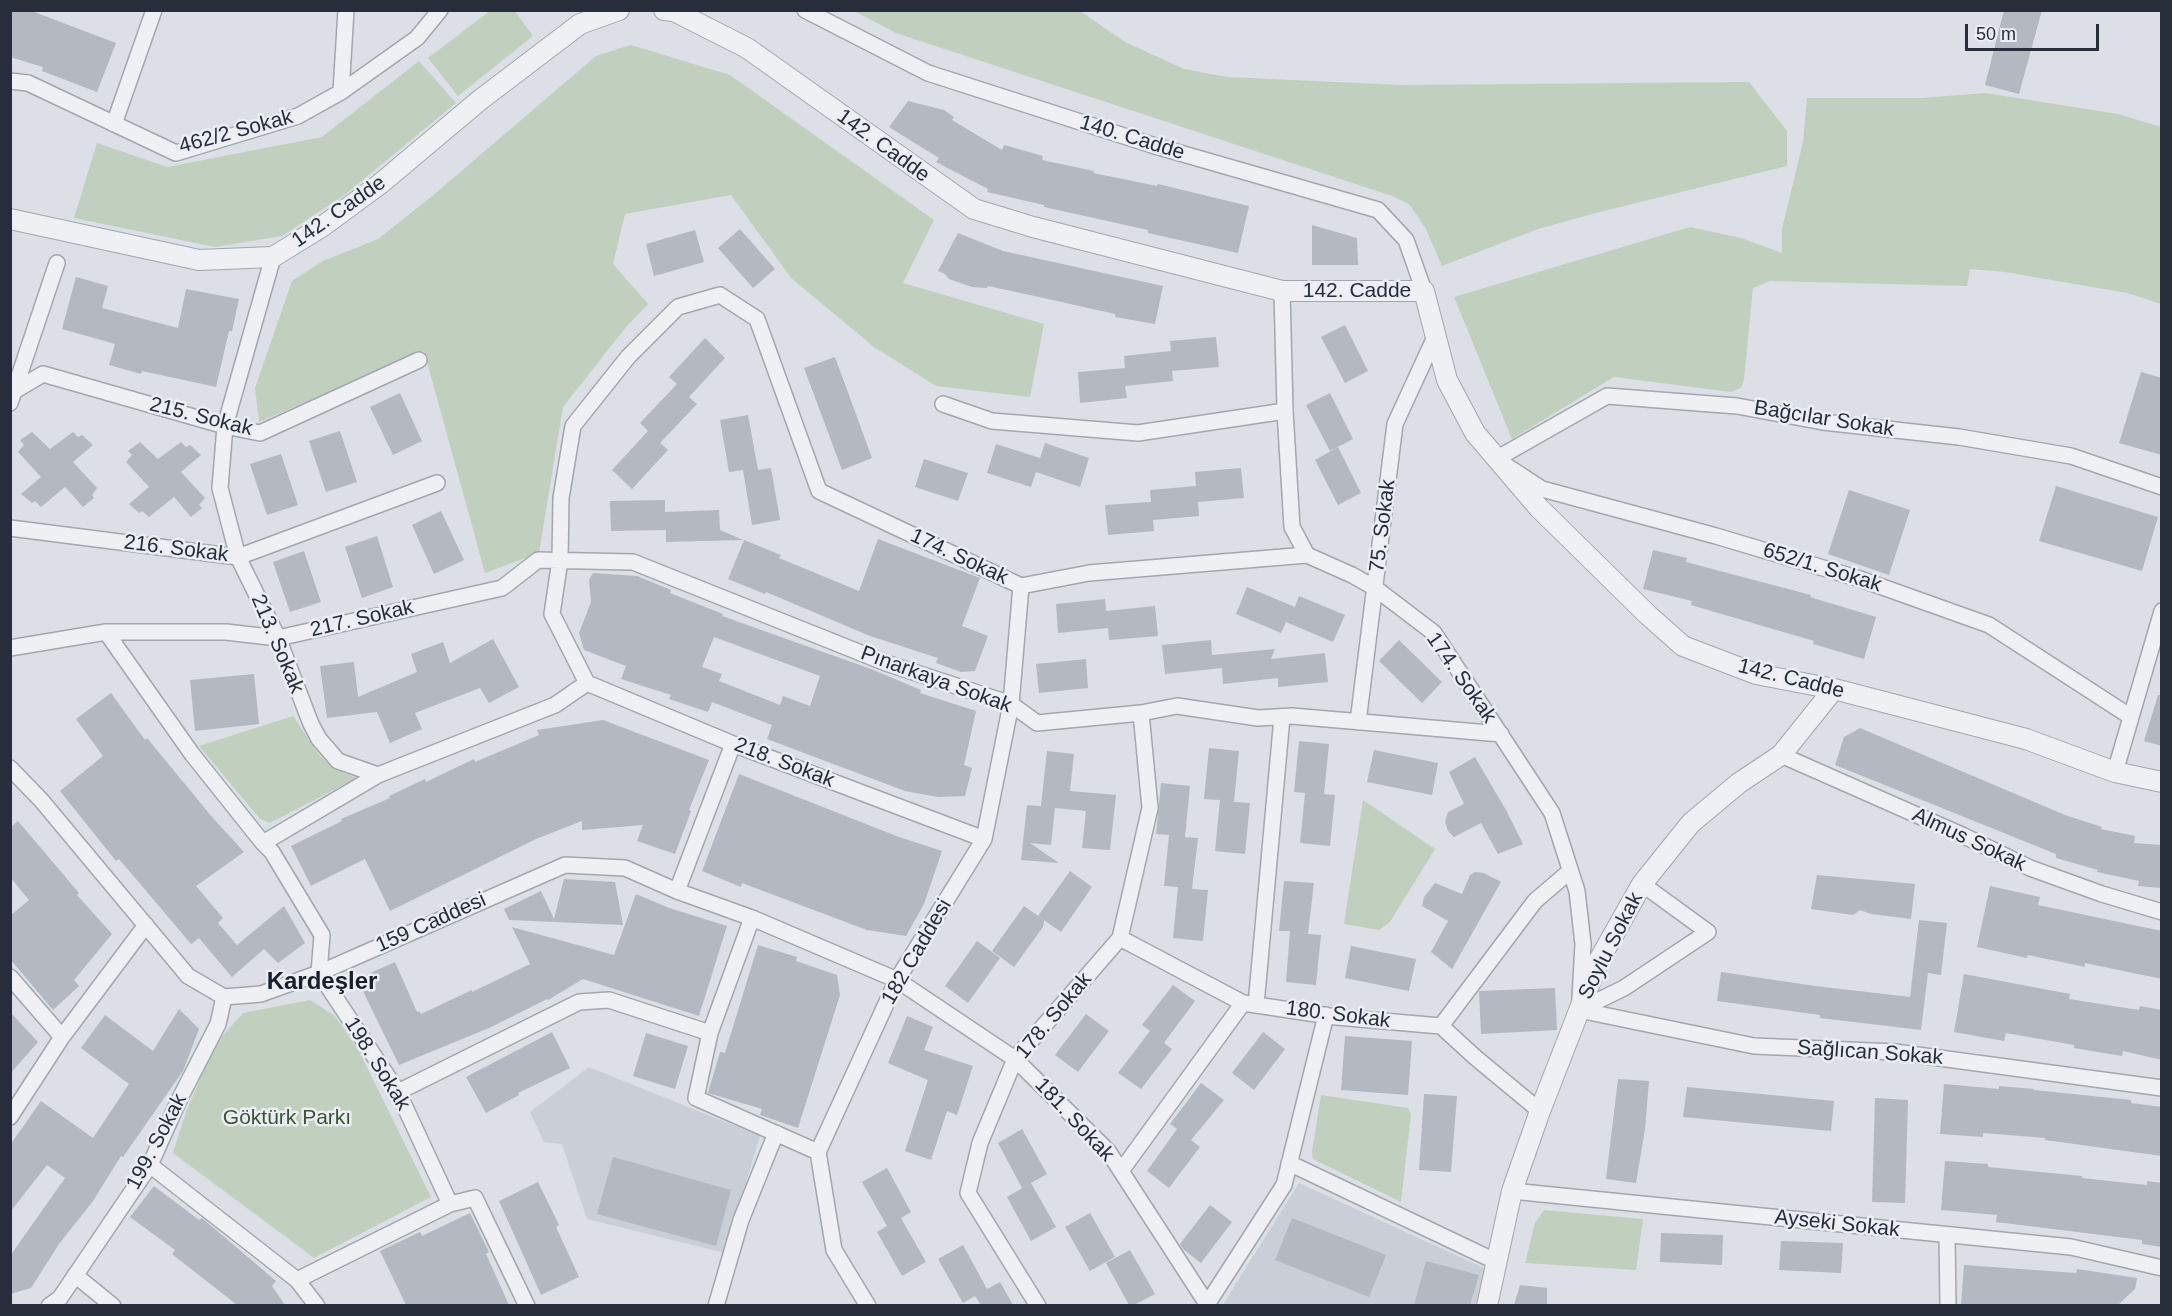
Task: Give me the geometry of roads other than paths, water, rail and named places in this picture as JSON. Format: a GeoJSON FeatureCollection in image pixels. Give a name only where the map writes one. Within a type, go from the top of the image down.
{"type":"FeatureCollection","features":[{"type":"Feature","properties":{"kind":"street"},"geometry":{"type":"LineString","coordinates":[[114,124],[154,10]]}},
{"type":"Feature","properties":{"kind":"street"},"geometry":{"type":"LineString","coordinates":[[341,92],[346,10]]}},
{"type":"Feature","properties":{"kind":"street","name":"462/2 Sokak"},"geometry":{"type":"LineString","coordinates":[[10,81],[28,83],[176,153],[298,116],[341,92],[417,38],[440,10]]}},
{"type":"Feature","properties":{"kind":"street","name":"142. Cadde"},"geometry":{"type":"LineString","coordinates":[[10,219],[200,260],[273,257],[323,226],[381,184],[480,100],[580,24],[619,10]]}},
{"type":"Feature","properties":{"kind":"street","name":"142. Cadde"},"geometry":{"type":"LineString","coordinates":[[664,10],[674,11],[747,48],[974,209],[1044,230],[1282,291],[1424,291],[1447,380],[1475,433],[1539,508],[1648,615],[1683,646],[1756,674],[1834,689],[2026,739],[2115,772],[2162,782]]}},
{"type":"Feature","properties":{"kind":"street","name":"140. Cadde"},"geometry":{"type":"LineString","coordinates":[[805,10],[928,73],[1152,145],[1378,210],[1407,240],[1424,291]]}},
{"type":"Feature","properties":{"kind":"street","name":"213. Sokak"},"geometry":{"type":"LineString","coordinates":[[273,257],[225,426],[220,488],[238,557],[278,638],[319,739],[338,761],[378,775]]}},
{"type":"Feature","properties":{"kind":"street"},"geometry":{"type":"LineString","coordinates":[[12,394],[57,263]]}},
{"type":"Feature","properties":{"kind":"street"},"geometry":{"type":"LineString","coordinates":[[1282,291],[1285,411],[1292,526],[1307,555]]}},
{"type":"Feature","properties":{"kind":"street","name":"174. Sokak"},"geometry":{"type":"LineString","coordinates":[[587,683],[552,614],[560,560],[561,498],[573,426],[628,357],[678,307],[720,295],[757,319],[819,491],[1021,586],[1089,573],[1307,555],[1375,588],[1434,633],[1552,813],[1577,891],[1583,944],[1579,1011]]}},
{"type":"Feature","properties":{"kind":"street","name":"75. Sokak"},"geometry":{"type":"LineString","coordinates":[[1358,722],[1395,424],[1435,337]]}},
{"type":"Feature","properties":{"kind":"street","name":"215. Sokak"},"geometry":{"type":"LineString","coordinates":[[12,394],[43,374],[225,426],[260,433],[419,360]]}},
{"type":"Feature","properties":{"kind":"street","name":"Bağcılar Sokak"},"geometry":{"type":"LineString","coordinates":[[1496,459],[1607,396],[1737,406],[1823,422],[1970,439],[2071,456],[2162,487]]}},
{"type":"Feature","properties":{"kind":"street"},"geometry":{"type":"LineString","coordinates":[[943,404],[992,421],[1137,433],[1285,411]]}},
{"type":"Feature","properties":{"kind":"street","name":"652/1. Sokak"},"geometry":{"type":"LineString","coordinates":[[1496,459],[1542,489],[1716,536],[1860,579],[1989,625],[2131,717]]}},
{"type":"Feature","properties":{"kind":"street","name":"216. Sokak"},"geometry":{"type":"LineString","coordinates":[[10,528],[238,557],[436,483]]}},
{"type":"Feature","properties":{"kind":"street","name":"217. Sokak"},"geometry":{"type":"LineString","coordinates":[[10,648],[106,632],[226,632],[278,638],[502,588],[538,560],[560,560]]}},
{"type":"Feature","properties":{"kind":"street","name":"Pınarkaya Sokak"},"geometry":{"type":"LineString","coordinates":[[560,560],[633,562],[886,663],[1011,704],[1036,723],[1141,713],[1177,706],[1258,718],[1282,717],[1358,722],[1501,734]]}},
{"type":"Feature","properties":{"kind":"street","name":"182 Caddesi"},"geometry":{"type":"LineString","coordinates":[[818,1152],[897,980],[984,839],[1011,704],[1021,586]]}},
{"type":"Feature","properties":{"kind":"street"},"geometry":{"type":"LineString","coordinates":[[2115,772],[2162,611]]}},
{"type":"Feature","properties":{"kind":"street"},"geometry":{"type":"LineString","coordinates":[[106,632],[192,754],[272,852],[322,935],[318,973]]}},
{"type":"Feature","properties":{"kind":"street"},"geometry":{"type":"LineString","coordinates":[[263,843],[378,775],[555,705],[587,683]]}},
{"type":"Feature","properties":{"kind":"street","name":"218. Sokak"},"geometry":{"type":"LineString","coordinates":[[587,683],[733,744],[984,839]]}},
{"type":"Feature","properties":{"kind":"street","name":"Soylu Sokak"},"geometry":{"type":"LineString","coordinates":[[1487,1305],[1512,1191],[1540,1111],[1598,962],[1642,884],[1690,823],[1738,783],[1781,755],[1834,689]]}},
{"type":"Feature","properties":{"kind":"street","name":"178. Sokak"},"geometry":{"type":"LineString","coordinates":[[1038,1305],[968,1193],[980,1143],[1016,1059],[1120,938],[1150,808],[1141,713]]}},
{"type":"Feature","properties":{"kind":"street"},"geometry":{"type":"LineString","coordinates":[[1121,1171],[1250,1004],[1282,717]]}},
{"type":"Feature","properties":{"kind":"street"},"geometry":{"type":"LineString","coordinates":[[677,891],[733,744]]}},
{"type":"Feature","properties":{"kind":"street","name":"Almus Sokak"},"geometry":{"type":"LineString","coordinates":[[1781,755],[1962,835],[2030,868],[2102,894],[2162,912]]}},
{"type":"Feature","properties":{"kind":"street"},"geometry":{"type":"LineString","coordinates":[[10,768],[41,800],[188,976],[224,997]]}},
{"type":"Feature","properties":{"kind":"street","name":"159 Caddesi"},"geometry":{"type":"LineString","coordinates":[[224,997],[261,994],[318,973],[565,865],[625,868],[677,891],[752,918],[897,980]]}},
{"type":"Feature","properties":{"kind":"street"},"geometry":{"type":"LineString","coordinates":[[1540,1111],[1441,1026],[1535,901],[1570,871]]}},
{"type":"Feature","properties":{"kind":"street"},"geometry":{"type":"LineString","coordinates":[[1579,1011],[1624,988],[1708,932],[1642,884]]}},
{"type":"Feature","properties":{"kind":"street"},"geometry":{"type":"LineString","coordinates":[[752,918],[710,1033],[696,1098],[818,1152],[834,1250],[868,1305]]}},
{"type":"Feature","properties":{"kind":"street"},"geometry":{"type":"LineString","coordinates":[[10,1117],[62,1037],[146,925]]}},
{"type":"Feature","properties":{"kind":"street","name":"180. Sokak"},"geometry":{"type":"LineString","coordinates":[[1120,938],[1250,1004],[1326,1015],[1441,1026]]}},
{"type":"Feature","properties":{"kind":"street","name":"198. Sokak"},"geometry":{"type":"LineString","coordinates":[[318,973],[398,1092],[450,1204]]}},
{"type":"Feature","properties":{"kind":"street"},"geometry":{"type":"LineString","coordinates":[[10,977],[62,1037]]}},
{"type":"Feature","properties":{"kind":"street","name":"181. Sokak"},"geometry":{"type":"LineString","coordinates":[[897,980],[1016,1059],[1108,1151],[1206,1305]]}},
{"type":"Feature","properties":{"kind":"street","name":"199. Sokak"},"geometry":{"type":"LineString","coordinates":[[49,1305],[60,1298],[150,1165],[179,1100],[218,1024],[224,997]]}},
{"type":"Feature","properties":{"kind":"street"},"geometry":{"type":"LineString","coordinates":[[398,1092],[579,1002],[609,1000],[710,1033]]}},
{"type":"Feature","properties":{"kind":"street","name":"Sağlıcan Sokak"},"geometry":{"type":"LineString","coordinates":[[1579,1011],[1754,1046],[1895,1052],[2162,1088]]}},
{"type":"Feature","properties":{"kind":"street"},"geometry":{"type":"LineString","coordinates":[[1206,1305],[1284,1185],[1326,1015]]}},
{"type":"Feature","properties":{"kind":"street"},"geometry":{"type":"LineString","coordinates":[[716,1305],[741,1220],[776,1133]]}},
{"type":"Feature","properties":{"kind":"street"},"geometry":{"type":"LineString","coordinates":[[1289,1163],[1497,1262]]}},
{"type":"Feature","properties":{"kind":"street"},"geometry":{"type":"LineString","coordinates":[[150,1165],[297,1280],[317,1305]]}},
{"type":"Feature","properties":{"kind":"street","name":"Ayseki Sokak"},"geometry":{"type":"LineString","coordinates":[[1512,1191],[2071,1246],[2162,1268]]}},
{"type":"Feature","properties":{"kind":"street"},"geometry":{"type":"LineString","coordinates":[[297,1280],[450,1204],[475,1198],[527,1305]]}},
{"type":"Feature","properties":{"kind":"street"},"geometry":{"type":"LineString","coordinates":[[1947,1235],[1948,1305]]}},
{"type":"Feature","properties":{"kind":"street"},"geometry":{"type":"LineString","coordinates":[[75,1275],[113,1305]]}},
{"type":"Feature","properties":{"kind":"district","name":"Kardeşler"},"geometry":{"type":"Point","coordinates":[322,982]}},
{"type":"Feature","properties":{"kind":"park label","name":"Göktürk Parkı"},"geometry":{"type":"Point","coordinates":[287,1118]}}]}
